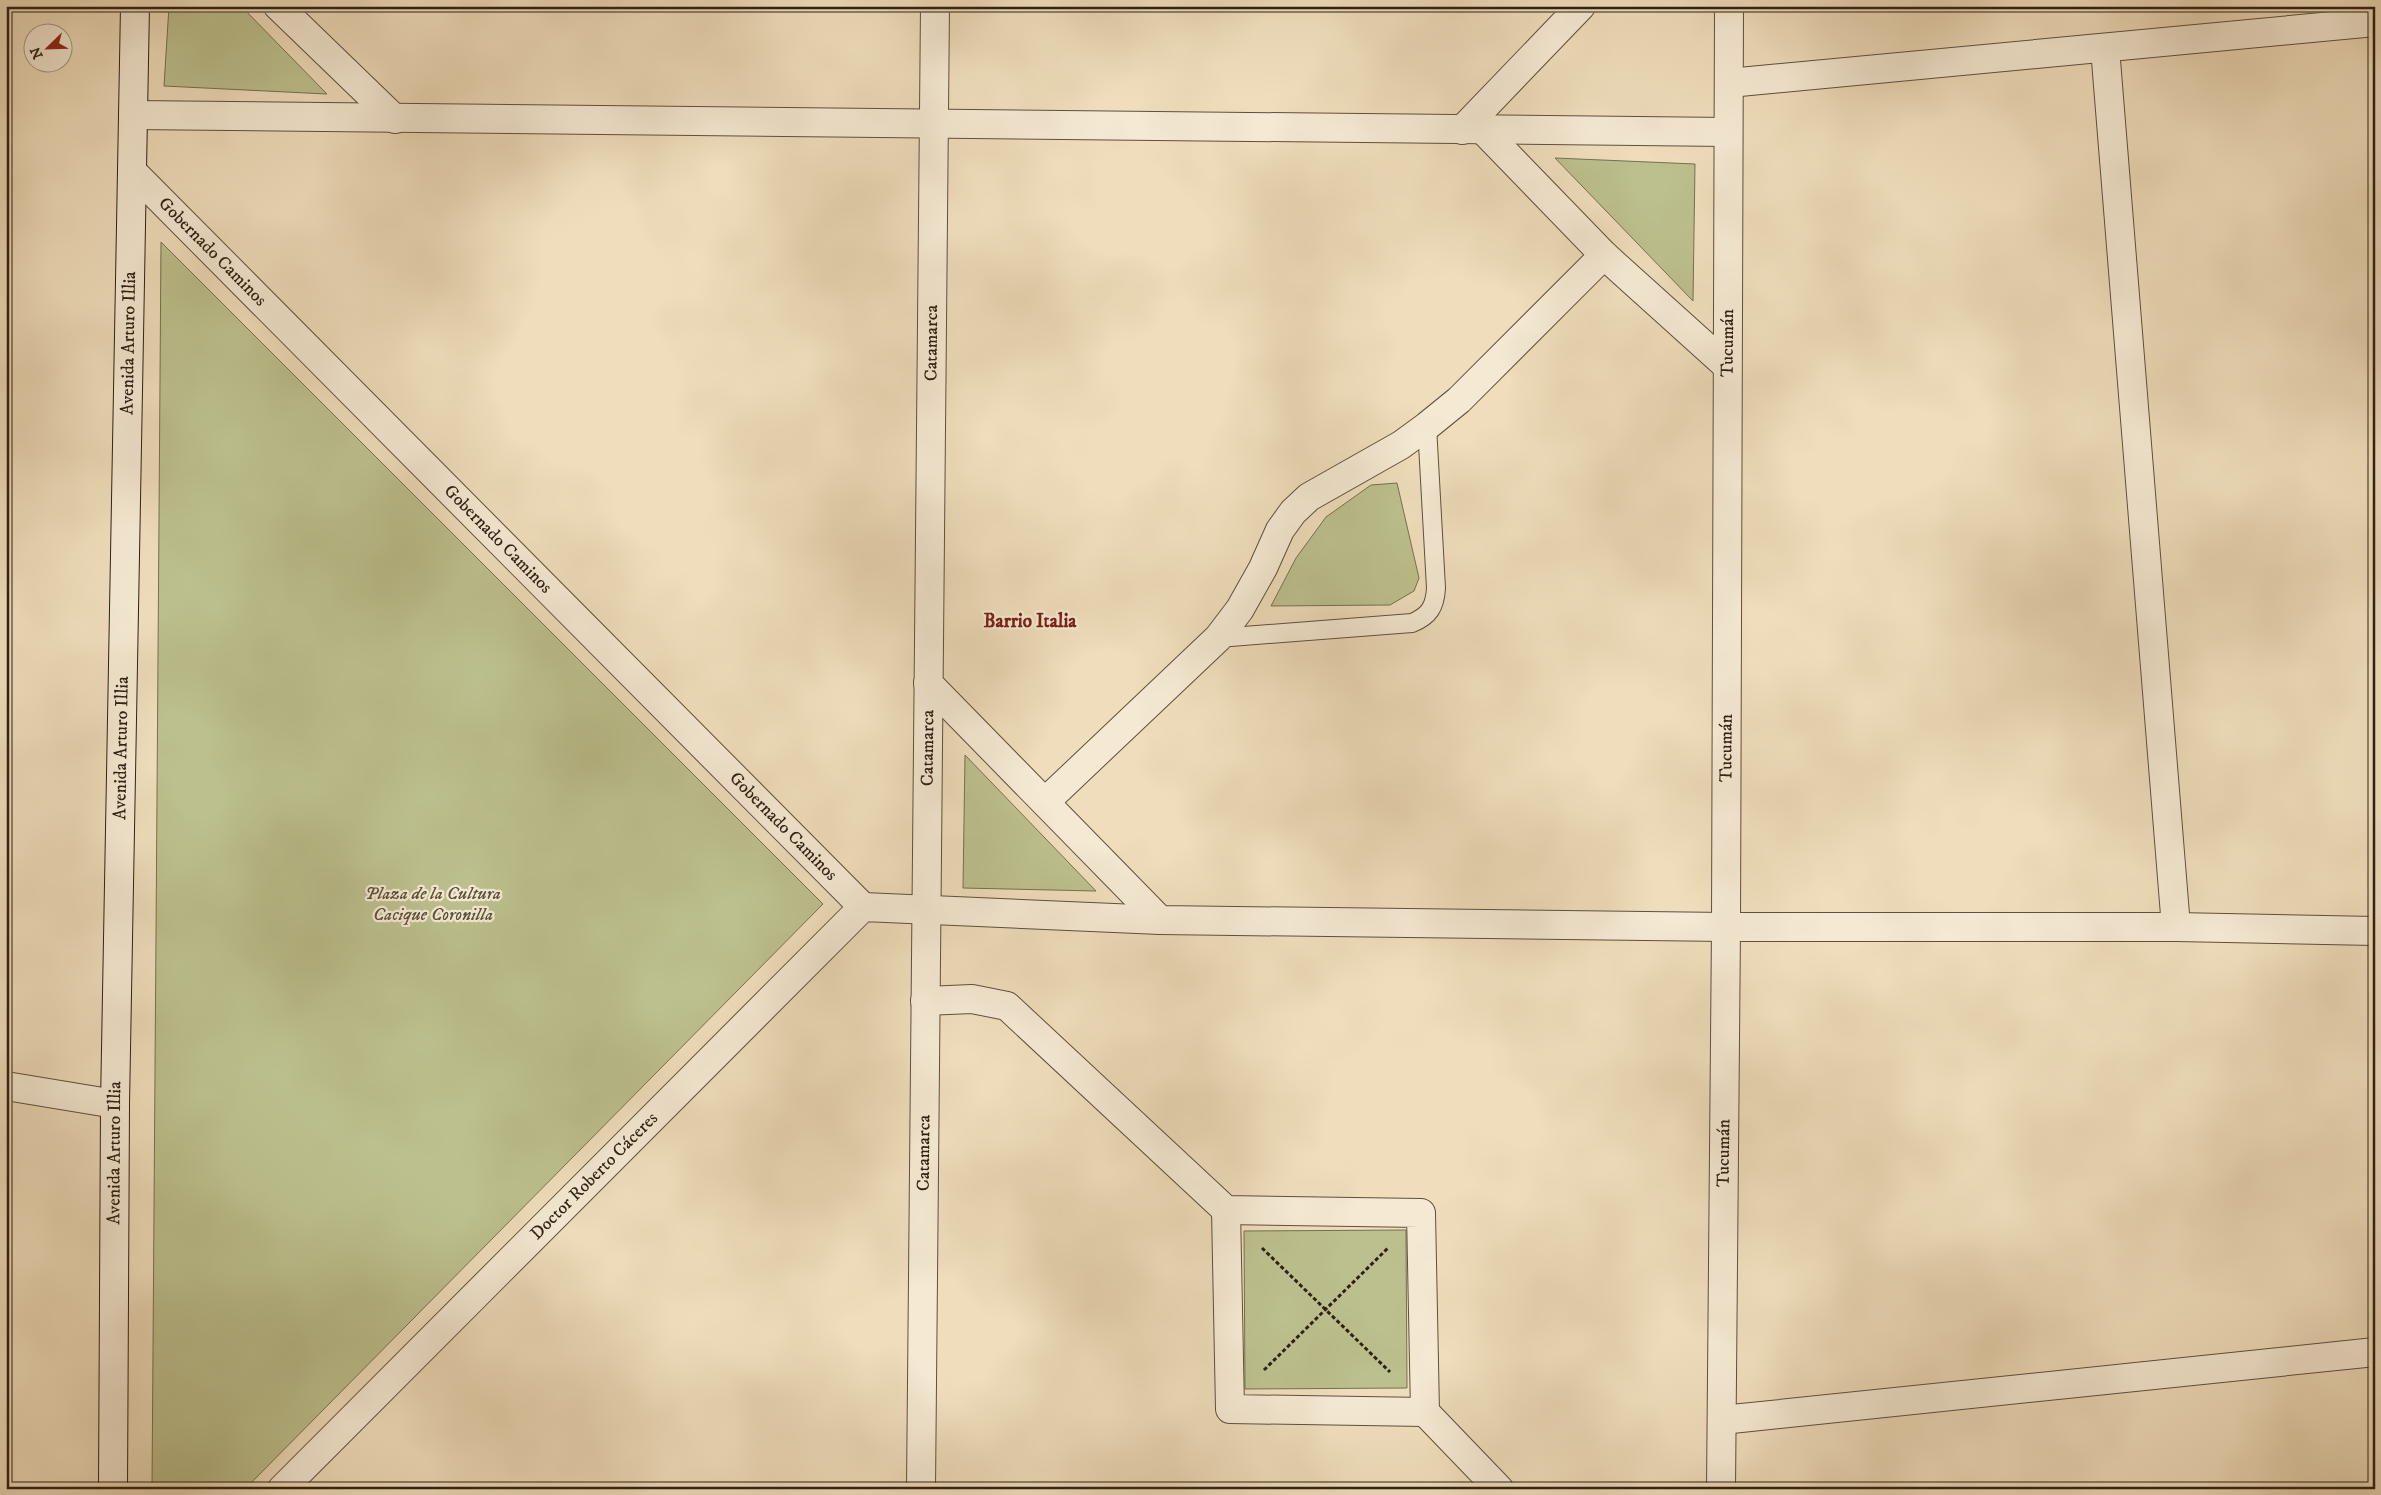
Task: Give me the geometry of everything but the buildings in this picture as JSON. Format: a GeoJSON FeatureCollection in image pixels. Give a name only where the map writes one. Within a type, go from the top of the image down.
{"type":"FeatureCollection","features":[{"type":"Feature","properties":{"kind":"street","name":"Avenida Arturo Illia"},"geometry":{"type":"LineString","coordinates":[[113,1489],[115,1104],[135,6]]}},
{"type":"Feature","properties":{"kind":"street"},"geometry":{"type":"LineString","coordinates":[[278,6],[395,119]]}},
{"type":"Feature","properties":{"kind":"street","name":"Catamarca"},"geometry":{"type":"LineString","coordinates":[[921,1489],[935,6]]}},
{"type":"Feature","properties":{"kind":"street"},"geometry":{"type":"LineString","coordinates":[[1473,130],[1581,6]]}},
{"type":"Feature","properties":{"kind":"street","name":"Tucumán"},"geometry":{"type":"LineString","coordinates":[[1718,1485],[1722,1420],[1726,927],[1726,365],[1729,6]]}},
{"type":"Feature","properties":{"kind":"street"},"geometry":{"type":"LineString","coordinates":[[1729,83],[2375,22]]}},
{"type":"Feature","properties":{"kind":"street"},"geometry":{"type":"LineString","coordinates":[[2105,48],[2176,927]]}},
{"type":"Feature","properties":{"kind":"street"},"geometry":{"type":"LineString","coordinates":[[133,115],[1728,132]]}},
{"type":"Feature","properties":{"kind":"street"},"geometry":{"type":"LineString","coordinates":[[1473,130],[1604,255],[1726,365]]}},
{"type":"Feature","properties":{"kind":"street","name":"Gobernado Caminos"},"geometry":{"type":"LineString","coordinates":[[132,171],[863,907]]}},
{"type":"Feature","properties":{"kind":"street"},"geometry":{"type":"LineString","coordinates":[[1045,802],[1218,638],[1240,609],[1263,568],[1280,530],[1292,512],[1309,497],[1401,445],[1428,426],[1459,400],[1604,255]]}},
{"type":"Feature","properties":{"kind":"street"},"geometry":{"type":"LineString","coordinates":[[928,683],[1160,920]]}},
{"type":"Feature","properties":{"kind":"street"},"geometry":{"type":"LineString","coordinates":[[863,907],[1160,920],[1726,927],[2176,927],[2375,931]]}},
{"type":"Feature","properties":{"kind":"street","name":"Doctor Roberto Cáceres"},"geometry":{"type":"LineString","coordinates":[[282,1489],[863,907]]}},
{"type":"Feature","properties":{"kind":"street"},"geometry":{"type":"LineString","coordinates":[[926,1001],[972,999],[1007,1006],[1226,1210],[1422,1213],[1425,1412],[1499,1489]]}},
{"type":"Feature","properties":{"kind":"street"},"geometry":{"type":"LineString","coordinates":[[6,1086],[115,1104]]}},
{"type":"Feature","properties":{"kind":"street"},"geometry":{"type":"LineString","coordinates":[[1226,1210],[1230,1409],[1425,1412]]}},
{"type":"Feature","properties":{"kind":"street"},"geometry":{"type":"LineString","coordinates":[[1722,1420],[2375,1352]]}},
{"type":"Feature","properties":{"kind":"lane"},"geometry":{"type":"LineString","coordinates":[[1218,638],[1412,623],[1423,619],[1431,610],[1435,601],[1436,588],[1428,426]]}},
{"type":"Feature","properties":{"kind":"path"},"geometry":{"type":"LineString","coordinates":[[1258,1244],[1393,1375]]}},
{"type":"Feature","properties":{"kind":"path"},"geometry":{"type":"LineString","coordinates":[[1258,1375],[1393,1244]]}},
{"type":"Feature","properties":{"kind":"green space"},"geometry":{"type":"Polygon","coordinates":[[[169,6],[241,6],[327,94],[164,86],[169,6]]]}},
{"type":"Feature","properties":{"kind":"green space"},"geometry":{"type":"Polygon","coordinates":[[[1555,158],[1695,164],[1693,301],[1555,158]]]}},
{"type":"Feature","properties":{"kind":"green space","name":"Plaza de la Cultura Cacique Coronilla"},"geometry":{"type":"Polygon","coordinates":[[[161,242],[823,904],[245,1489],[152,1489],[161,242]]]}},
{"type":"Feature","properties":{"kind":"green space"},"geometry":{"type":"Polygon","coordinates":[[[1397,483],[1419,578],[1414,591],[1390,605],[1271,606],[1296,558],[1326,517],[1371,485],[1397,483]]]}},
{"type":"Feature","properties":{"kind":"green space"},"geometry":{"type":"Polygon","coordinates":[[[965,755],[1096,891],[963,888],[965,755]]]}},
{"type":"Feature","properties":{"kind":"green space"},"geometry":{"type":"Polygon","coordinates":[[[1406,1230],[1407,1388],[1245,1389],[1244,1231],[1406,1230]]]}},
{"type":"Feature","properties":{"kind":"district","name":"Barrio Italia"},"geometry":{"type":"Point","coordinates":[1030,621]}}]}
